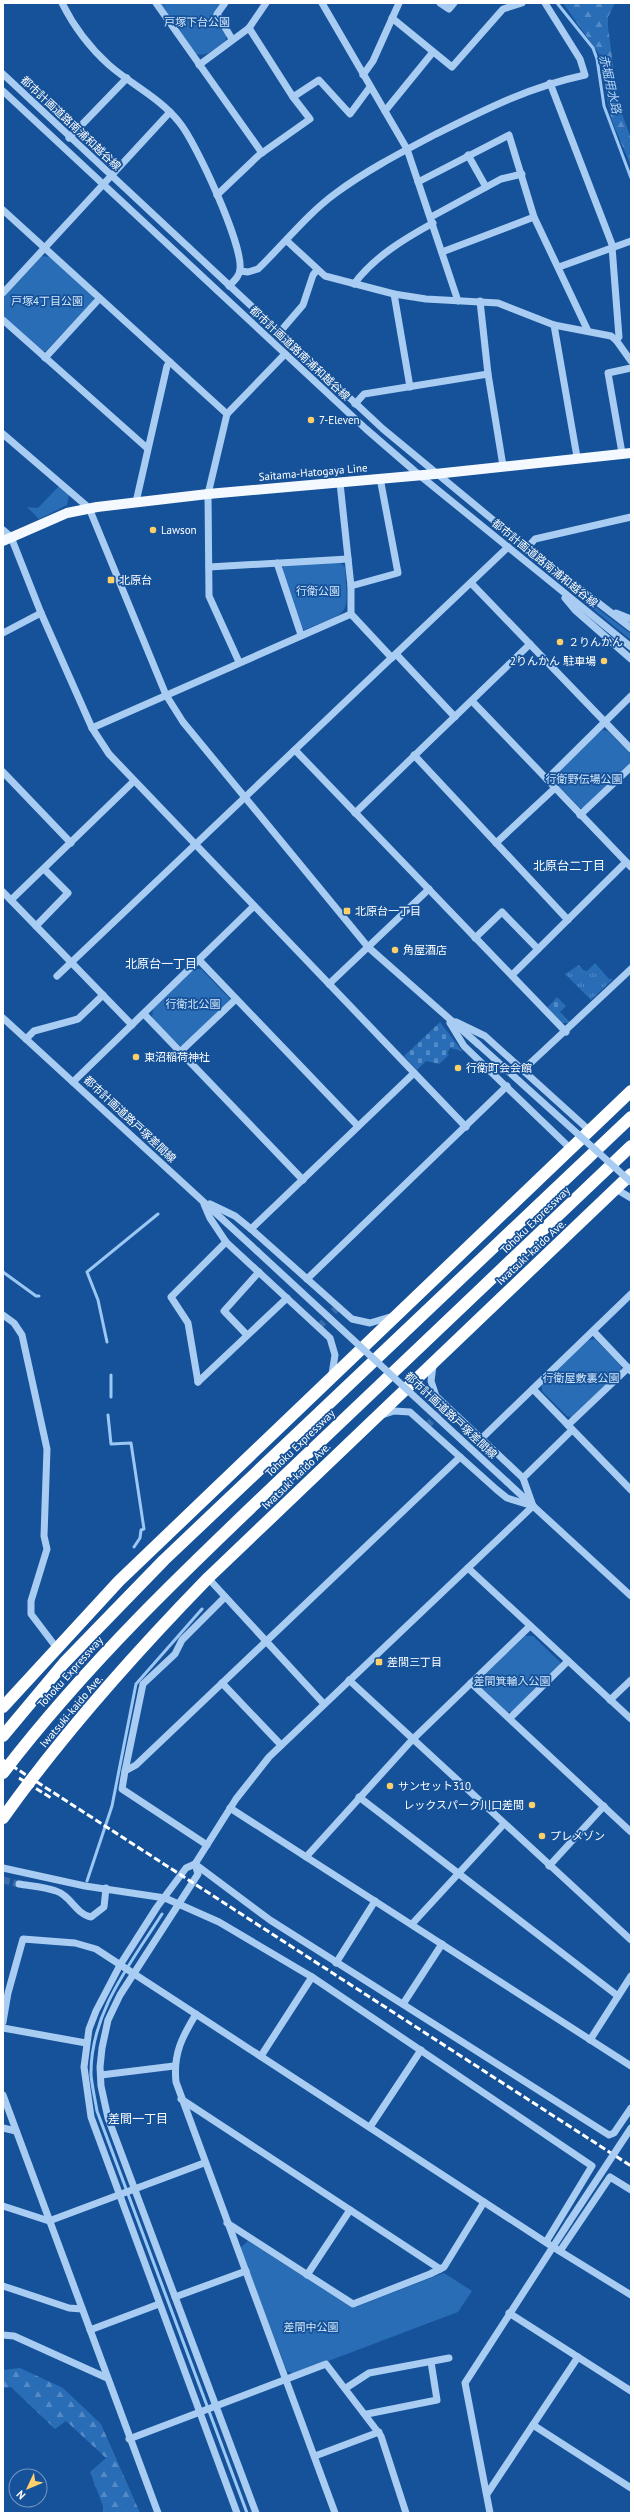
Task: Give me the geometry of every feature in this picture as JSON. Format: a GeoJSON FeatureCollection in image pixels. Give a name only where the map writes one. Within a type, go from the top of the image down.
{"type":"FeatureCollection","features":[{"type":"Feature","properties":{"kind":"highway"},"geometry":{"type":"LineString","coordinates":[[3,1707],[56,1647],[119,1581],[631,1091]]}},
{"type":"Feature","properties":{"kind":"highway","name":"Tohoku Expressway"},"geometry":{"type":"LineString","coordinates":[[3,1736],[64,1663],[154,1571],[631,1117]]}},
{"type":"Feature","properties":{"kind":"highway","name":"Tohoku Expressway"},"geometry":{"type":"LineString","coordinates":[[3,1773],[45,1719],[179,1576],[631,1146]]}},
{"type":"Feature","properties":{"kind":"highway","name":"Iwatsuki-kaido Ave."},"geometry":{"type":"LineString","coordinates":[[3,1818],[84,1713],[149,1639],[208,1578],[631,1174]]}},
{"type":"Feature","properties":{"kind":"main road","name":"Saitama-Hatogaya Line"},"geometry":{"type":"LineString","coordinates":[[7,539],[67,513],[89,508],[208,494],[340,483],[418,474],[435,474],[577,457],[627,453]]}},
{"type":"Feature","properties":{"kind":"street"},"geometry":{"type":"LineString","coordinates":[[62,3],[78,33],[110,65],[170,112],[180,123],[202,159],[217,195],[241,264],[240,271],[229,286]]}},
{"type":"Feature","properties":{"kind":"street"},"geometry":{"type":"LineString","coordinates":[[156,3],[262,153]]}},
{"type":"Feature","properties":{"kind":"street"},"geometry":{"type":"LineString","coordinates":[[225,3],[217,14],[232,39]]}},
{"type":"Feature","properties":{"kind":"street"},"geometry":{"type":"LineString","coordinates":[[199,65],[232,39],[249,28],[266,3]]}},
{"type":"Feature","properties":{"kind":"street"},"geometry":{"type":"LineString","coordinates":[[322,3],[407,149],[458,301]]}},
{"type":"Feature","properties":{"kind":"street"},"geometry":{"type":"LineString","coordinates":[[363,75],[372,61],[399,3]]}},
{"type":"Feature","properties":{"kind":"street"},"geometry":{"type":"LineString","coordinates":[[440,3],[449,9],[454,3]]}},
{"type":"Feature","properties":{"kind":"street"},"geometry":{"type":"LineString","coordinates":[[392,18],[452,67],[504,9],[522,3]]}},
{"type":"Feature","properties":{"kind":"street"},"geometry":{"type":"LineString","coordinates":[[240,271],[248,272],[258,269],[287,241],[313,212],[336,193],[407,149],[502,100],[550,83],[584,75],[580,59],[545,3]]}},
{"type":"Feature","properties":{"kind":"street"},"geometry":{"type":"LineString","coordinates":[[217,195],[262,153],[310,119],[293,97],[249,28]]}},
{"type":"Feature","properties":{"kind":"street"},"geometry":{"type":"LineString","coordinates":[[385,111],[433,52]]}},
{"type":"Feature","properties":{"kind":"street","name":"都市計画道路南浦和越谷線"},"geometry":{"type":"LineString","coordinates":[[3,74],[69,138],[355,404],[435,474],[527,548],[631,628]]}},
{"type":"Feature","properties":{"kind":"street"},"geometry":{"type":"LineString","coordinates":[[69,138],[127,78]]}},
{"type":"Feature","properties":{"kind":"street"},"geometry":{"type":"LineString","coordinates":[[293,97],[318,80],[350,114],[370,87]]}},
{"type":"Feature","properties":{"kind":"street"},"geometry":{"type":"LineString","coordinates":[[550,83],[613,247],[619,337],[616,340]]}},
{"type":"Feature","properties":{"kind":"street","name":"都市計画道路南浦和越谷線"},"geometry":{"type":"LineString","coordinates":[[3,91],[285,354],[418,474],[631,647]]}},
{"type":"Feature","properties":{"kind":"street"},"geometry":{"type":"LineString","coordinates":[[3,293],[170,112]]}},
{"type":"Feature","properties":{"kind":"street"},"geometry":{"type":"LineString","coordinates":[[418,182],[509,135],[534,217],[559,267],[588,332]]}},
{"type":"Feature","properties":{"kind":"street"},"geometry":{"type":"LineString","coordinates":[[468,155],[486,187]]}},
{"type":"Feature","properties":{"kind":"street"},"geometry":{"type":"LineString","coordinates":[[354,284],[377,261],[399,243],[432,220],[501,179],[522,174]]}},
{"type":"Feature","properties":{"kind":"street"},"geometry":{"type":"LineString","coordinates":[[3,210],[227,414]]}},
{"type":"Feature","properties":{"kind":"street"},"geometry":{"type":"LineString","coordinates":[[442,252],[534,217]]}},
{"type":"Feature","properties":{"kind":"street"},"geometry":{"type":"LineString","coordinates":[[287,241],[325,276],[394,294],[508,305],[554,325],[611,336],[616,340],[631,361]]}},
{"type":"Feature","properties":{"kind":"street"},"geometry":{"type":"LineString","coordinates":[[559,267],[631,241]]}},
{"type":"Feature","properties":{"kind":"street"},"geometry":{"type":"LineString","coordinates":[[279,333],[302,305],[313,275],[317,270]]}},
{"type":"Feature","properties":{"kind":"street"},"geometry":{"type":"LineString","coordinates":[[394,294],[410,387]]}},
{"type":"Feature","properties":{"kind":"street"},"geometry":{"type":"LineString","coordinates":[[45,358],[99,299]]}},
{"type":"Feature","properties":{"kind":"street"},"geometry":{"type":"LineString","coordinates":[[480,302],[488,374],[503,466]]}},
{"type":"Feature","properties":{"kind":"street"},"geometry":{"type":"LineString","coordinates":[[3,320],[147,448]]}},
{"type":"Feature","properties":{"kind":"street"},"geometry":{"type":"LineString","coordinates":[[554,325],[577,457]]}},
{"type":"Feature","properties":{"kind":"street"},"geometry":{"type":"LineString","coordinates":[[239,662],[209,596],[208,494],[227,414],[285,354]]}},
{"type":"Feature","properties":{"kind":"street"},"geometry":{"type":"LineString","coordinates":[[136,502],[147,448],[167,366],[170,362]]}},
{"type":"Feature","properties":{"kind":"street"},"geometry":{"type":"LineString","coordinates":[[627,453],[608,373],[631,368]]}},
{"type":"Feature","properties":{"kind":"street"},"geometry":{"type":"LineString","coordinates":[[355,404],[364,394],[488,374]]}},
{"type":"Feature","properties":{"kind":"street"},"geometry":{"type":"LineString","coordinates":[[3,434],[89,508],[166,695],[183,722],[368,947],[631,1182]]}},
{"type":"Feature","properties":{"kind":"street"},"geometry":{"type":"LineString","coordinates":[[351,586],[398,573],[380,478]]}},
{"type":"Feature","properties":{"kind":"street"},"geometry":{"type":"LineString","coordinates":[[340,483],[351,586],[351,614],[455,717]]}},
{"type":"Feature","properties":{"kind":"street"},"geometry":{"type":"LineString","coordinates":[[527,548],[535,539],[631,517]]}},
{"type":"Feature","properties":{"kind":"street"},"geometry":{"type":"LineString","coordinates":[[3,530],[92,728],[109,754],[466,1128]]}},
{"type":"Feature","properties":{"kind":"street"},"geometry":{"type":"LineString","coordinates":[[57,976],[508,547]]}},
{"type":"Feature","properties":{"kind":"street"},"geometry":{"type":"LineString","coordinates":[[209,567],[348,559]]}},
{"type":"Feature","properties":{"kind":"street"},"geometry":{"type":"LineString","coordinates":[[276,563],[301,635]]}},
{"type":"Feature","properties":{"kind":"street"},"geometry":{"type":"LineString","coordinates":[[471,583],[631,749]]}},
{"type":"Feature","properties":{"kind":"street"},"geometry":{"type":"LineString","coordinates":[[558,588],[575,610],[631,659]]}},
{"type":"Feature","properties":{"kind":"street"},"geometry":{"type":"LineString","coordinates":[[607,609],[631,619]]}},
{"type":"Feature","properties":{"kind":"street"},"geometry":{"type":"LineString","coordinates":[[3,633],[41,613]]}},
{"type":"Feature","properties":{"kind":"street"},"geometry":{"type":"LineString","coordinates":[[92,728],[351,614]]}},
{"type":"Feature","properties":{"kind":"street"},"geometry":{"type":"LineString","coordinates":[[355,813],[530,644]]}},
{"type":"Feature","properties":{"kind":"street"},"geometry":{"type":"LineString","coordinates":[[547,779],[631,696]]}},
{"type":"Feature","properties":{"kind":"street"},"geometry":{"type":"LineString","coordinates":[[472,701],[629,865],[568,920],[512,975]]}},
{"type":"Feature","properties":{"kind":"street"},"geometry":{"type":"LineString","coordinates":[[295,750],[566,1032]]}},
{"type":"Feature","properties":{"kind":"street"},"geometry":{"type":"LineString","coordinates":[[414,755],[568,920]]}},
{"type":"Feature","properties":{"kind":"street"},"geometry":{"type":"LineString","coordinates":[[580,815],[631,767]]}},
{"type":"Feature","properties":{"kind":"street"},"geometry":{"type":"LineString","coordinates":[[3,772],[71,843]]}},
{"type":"Feature","properties":{"kind":"street"},"geometry":{"type":"LineString","coordinates":[[12,900],[134,781]]}},
{"type":"Feature","properties":{"kind":"street"},"geometry":{"type":"LineString","coordinates":[[496,843],[555,788]]}},
{"type":"Feature","properties":{"kind":"street"},"geometry":{"type":"LineString","coordinates":[[36,926],[68,893],[44,869]]}},
{"type":"Feature","properties":{"kind":"street"},"geometry":{"type":"LineString","coordinates":[[329,984],[429,889]]}},
{"type":"Feature","properties":{"kind":"street"},"geometry":{"type":"LineString","coordinates":[[3,892],[132,1025]]}},
{"type":"Feature","properties":{"kind":"street"},"geometry":{"type":"LineString","coordinates":[[73,1082],[254,906]]}},
{"type":"Feature","properties":{"kind":"street"},"geometry":{"type":"LineString","coordinates":[[475,938],[502,912],[538,949]]}},
{"type":"Feature","properties":{"kind":"street"},"geometry":{"type":"LineString","coordinates":[[199,960],[358,1126]]}},
{"type":"Feature","properties":{"kind":"street"},"geometry":{"type":"LineString","coordinates":[[523,1070],[566,1032],[631,969]]}},
{"type":"Feature","properties":{"kind":"street"},"geometry":{"type":"LineString","coordinates":[[26,1039],[34,1031],[78,1019],[103,995]]}},
{"type":"Feature","properties":{"kind":"street"},"geometry":{"type":"LineString","coordinates":[[180,1052],[236,999]]}},
{"type":"Feature","properties":{"kind":"street"},"geometry":{"type":"LineString","coordinates":[[144,1014],[302,1180]]}},
{"type":"Feature","properties":{"kind":"street"},"geometry":{"type":"LineString","coordinates":[[447,1017],[485,1036],[590,1131]]}},
{"type":"Feature","properties":{"kind":"street"},"geometry":{"type":"LineString","coordinates":[[447,1017],[464,1046],[571,1149]]}},
{"type":"Feature","properties":{"kind":"street","name":"都市計画道路戸塚差間線"},"geometry":{"type":"LineString","coordinates":[[3,1018],[631,1596]]}},
{"type":"Feature","properties":{"kind":"street"},"geometry":{"type":"LineString","coordinates":[[251,1229],[414,1073]]}},
{"type":"Feature","properties":{"kind":"street"},"geometry":{"type":"LineString","coordinates":[[307,1279],[466,1128],[507,1086]]}},
{"type":"Feature","properties":{"kind":"street"},"geometry":{"type":"LineString","coordinates":[[616,1189],[631,1198]]}},
{"type":"Feature","properties":{"kind":"street"},"geometry":{"type":"LineString","coordinates":[[202,1201],[235,1216],[352,1319],[370,1323],[384,1320],[401,1312]]}},
{"type":"Feature","properties":{"kind":"street"},"geometry":{"type":"LineString","coordinates":[[202,1201],[210,1218],[226,1242],[330,1338],[335,1354],[334,1368],[330,1380]]}},
{"type":"Feature","properties":{"kind":"street"},"geometry":{"type":"LineString","coordinates":[[226,1242],[171,1297],[188,1323],[198,1382],[287,1298]]}},
{"type":"Feature","properties":{"kind":"street"},"geometry":{"type":"LineString","coordinates":[[247,1335],[224,1311],[259,1272]]}},
{"type":"Feature","properties":{"kind":"street"},"geometry":{"type":"LineString","coordinates":[[482,1438],[594,1332],[631,1294]]}},
{"type":"Feature","properties":{"kind":"street"},"geometry":{"type":"LineString","coordinates":[[3,1315],[14,1323],[22,1336],[47,1449],[44,1536],[47,1549],[31,1601],[32,1614],[56,1647]]}},
{"type":"Feature","properties":{"kind":"street"},"geometry":{"type":"LineString","coordinates":[[523,1478],[570,1427],[629,1369],[594,1332]]}},
{"type":"Feature","properties":{"kind":"street"},"geometry":{"type":"LineString","coordinates":[[435,1360],[431,1381],[436,1396],[523,1478],[533,1506]]}},
{"type":"Feature","properties":{"kind":"street"},"geometry":{"type":"LineString","coordinates":[[533,1389],[631,1490]]}},
{"type":"Feature","properties":{"kind":"street"},"geometry":{"type":"LineString","coordinates":[[375,1418],[394,1411],[410,1412],[419,1418],[460,1457],[507,1498],[533,1506]]}},
{"type":"Feature","properties":{"kind":"street"},"geometry":{"type":"LineString","coordinates":[[125,1771],[136,1765],[460,1457]]}},
{"type":"Feature","properties":{"kind":"street"},"geometry":{"type":"LineString","coordinates":[[237,2513],[118,2197],[91,2117],[84,2067],[86,2043],[96,2011],[120,1965],[186,1868],[195,1864],[230,1808],[252,1777],[281,1745],[533,1506]]}},
{"type":"Feature","properties":{"kind":"street"},"geometry":{"type":"LineString","coordinates":[[468,1568],[631,1719]]}},
{"type":"Feature","properties":{"kind":"street"},"geometry":{"type":"LineString","coordinates":[[208,1578],[265,1642],[324,1704]]}},
{"type":"Feature","properties":{"kind":"street"},"geometry":{"type":"LineString","coordinates":[[207,1845],[122,1789],[143,1684],[175,1654],[182,1640],[225,1597]]}},
{"type":"Feature","properties":{"kind":"street"},"geometry":{"type":"LineString","coordinates":[[306,1857],[412,1740],[530,1626]]}},
{"type":"Feature","properties":{"kind":"street"},"geometry":{"type":"LineString","coordinates":[[510,1718],[568,1661]]}},
{"type":"Feature","properties":{"kind":"street"},"geometry":{"type":"LineString","coordinates":[[349,1680],[412,1740],[631,1940]]}},
{"type":"Feature","properties":{"kind":"street"},"geometry":{"type":"LineString","coordinates":[[610,1700],[631,1680]]}},
{"type":"Feature","properties":{"kind":"street"},"geometry":{"type":"LineString","coordinates":[[222,1683],[281,1745]]}},
{"type":"Feature","properties":{"kind":"street"},"geometry":{"type":"LineString","coordinates":[[471,1683],[631,1832]]}},
{"type":"Feature","properties":{"kind":"street"},"geometry":{"type":"LineString","coordinates":[[359,1797],[618,1996]]}},
{"type":"Feature","properties":{"kind":"street"},"geometry":{"type":"LineString","coordinates":[[549,1866],[604,1806]]}},
{"type":"Feature","properties":{"kind":"street"},"geometry":{"type":"LineString","coordinates":[[230,1808],[631,2066]]}},
{"type":"Feature","properties":{"kind":"street"},"geometry":{"type":"LineString","coordinates":[[412,1924],[504,1824]]}},
{"type":"Feature","properties":{"kind":"street"},"geometry":{"type":"LineString","coordinates":[[195,1864],[198,1874],[135,1974],[120,1995],[108,2020],[102,2048],[100,2075],[108,2118],[256,2513]]}},
{"type":"Feature","properties":{"kind":"street"},"geometry":{"type":"LineString","coordinates":[[195,1864],[270,1920],[610,2135],[614,2133],[631,2108]]}},
{"type":"Feature","properties":{"kind":"street"},"geometry":{"type":"LineString","coordinates":[[3,1868],[78,1884],[165,1898],[180,1903],[218,1922],[312,1977],[592,2166],[546,2242]]}},
{"type":"Feature","properties":{"kind":"street"},"geometry":{"type":"LineString","coordinates":[[19,1884],[56,1891],[65,1895],[82,1913],[91,1917],[104,1907],[106,1888]]}},
{"type":"Feature","properties":{"kind":"street"},"geometry":{"type":"LineString","coordinates":[[336,1963],[375,1901]]}},
{"type":"Feature","properties":{"kind":"street"},"geometry":{"type":"LineString","coordinates":[[3,2022],[8,1993],[23,1939],[75,1943],[96,1949],[553,2247],[631,2295]]}},
{"type":"Feature","properties":{"kind":"street"},"geometry":{"type":"LineString","coordinates":[[403,2004],[442,1944]]}},
{"type":"Feature","properties":{"kind":"street"},"geometry":{"type":"LineString","coordinates":[[590,2040],[631,1976]]}},
{"type":"Feature","properties":{"kind":"street"},"geometry":{"type":"LineString","coordinates":[[261,2056],[312,1977]]}},
{"type":"Feature","properties":{"kind":"street"},"geometry":{"type":"LineString","coordinates":[[196,2014],[180,2039],[174,2066],[181,2099],[287,2379],[335,2513]]}},
{"type":"Feature","properties":{"kind":"street"},"geometry":{"type":"LineString","coordinates":[[3,2028],[86,2043]]}},
{"type":"Feature","properties":{"kind":"street"},"geometry":{"type":"LineString","coordinates":[[370,2127],[421,2050]]}},
{"type":"Feature","properties":{"kind":"street"},"geometry":{"type":"LineString","coordinates":[[100,2075],[174,2066]]}},
{"type":"Feature","properties":{"kind":"street"},"geometry":{"type":"LineString","coordinates":[[3,2095],[129,2439],[158,2513]]}},
{"type":"Feature","properties":{"kind":"street"},"geometry":{"type":"LineString","coordinates":[[181,2099],[440,2269]]}},
{"type":"Feature","properties":{"kind":"street"},"geometry":{"type":"LineString","coordinates":[[3,2128],[16,2131]]}},
{"type":"Feature","properties":{"kind":"street"},"geometry":{"type":"LineString","coordinates":[[490,2513],[465,2383],[631,2128]]}},
{"type":"Feature","properties":{"kind":"street"},"geometry":{"type":"LineString","coordinates":[[3,2206],[49,2221],[118,2197],[204,2163]]}},
{"type":"Feature","properties":{"kind":"street"},"geometry":{"type":"LineString","coordinates":[[560,2251],[610,2177],[631,2190]]}},
{"type":"Feature","properties":{"kind":"street"},"geometry":{"type":"LineString","coordinates":[[227,2223],[353,2304],[444,2267],[484,2202]]}},
{"type":"Feature","properties":{"kind":"street"},"geometry":{"type":"LineString","coordinates":[[307,2275],[350,2210]]}},
{"type":"Feature","properties":{"kind":"street"},"geometry":{"type":"LineString","coordinates":[[175,2297],[246,2271]]}},
{"type":"Feature","properties":{"kind":"street"},"geometry":{"type":"LineString","coordinates":[[3,2286],[69,2308],[82,2309]]}},
{"type":"Feature","properties":{"kind":"street"},"geometry":{"type":"LineString","coordinates":[[90,2330],[159,2304]]}},
{"type":"Feature","properties":{"kind":"street"},"geometry":{"type":"LineString","coordinates":[[510,2313],[631,2391]]}},
{"type":"Feature","properties":{"kind":"street"},"geometry":{"type":"LineString","coordinates":[[3,2335],[14,2336],[107,2378]]}},
{"type":"Feature","properties":{"kind":"street"},"geometry":{"type":"LineString","coordinates":[[487,2494],[578,2357]]}},
{"type":"Feature","properties":{"kind":"street"},"geometry":{"type":"LineString","coordinates":[[346,2388],[368,2372],[449,2358]]}},
{"type":"Feature","properties":{"kind":"street"},"geometry":{"type":"LineString","coordinates":[[367,2414],[437,2400],[431,2362]]}},
{"type":"Feature","properties":{"kind":"street"},"geometry":{"type":"LineString","coordinates":[[129,2439],[216,2408],[326,2364],[367,2414],[379,2432],[406,2513]]}},
{"type":"Feature","properties":{"kind":"street"},"geometry":{"type":"LineString","coordinates":[[532,2425],[631,2488]]}},
{"type":"Feature","properties":{"kind":"street"},"geometry":{"type":"LineString","coordinates":[[315,2456],[379,2432]]}},
{"type":"Feature","properties":{"kind":"green space","name":"戸塚下台公園"},"geometry":{"type":"Polygon","coordinates":[[[159,3],[223,3],[215,14],[226,34],[226,40],[208,53],[200,55],[196,54],[159,3]]]}},
{"type":"Feature","properties":{"kind":"green space"},"geometry":{"type":"Polygon","coordinates":[[[563,3],[615,3],[608,17],[608,27],[618,102],[631,139],[631,166],[612,121],[607,99],[603,64],[599,54],[563,3]]]}},
{"type":"Feature","properties":{"kind":"green space","name":"戸塚4丁目公園"},"geometry":{"type":"Polygon","coordinates":[[[42,256],[50,257],[94,297],[93,301],[46,351],[42,351],[3,317],[3,298],[42,256]]]}},
{"type":"Feature","properties":{"kind":"green space"},"geometry":{"type":"Polygon","coordinates":[[[59,486],[69,495],[67,505],[39,519],[27,507],[38,508],[59,486]]]}},
{"type":"Feature","properties":{"kind":"green space","name":"行衛公園"},"geometry":{"type":"Polygon","coordinates":[[[338,561],[345,567],[347,596],[344,610],[339,615],[331,619],[304,630],[299,626],[281,569],[285,565],[338,561]]]}},
{"type":"Feature","properties":{"kind":"green space"},"geometry":{"type":"Polygon","coordinates":[[[561,581],[631,634],[631,640],[560,582],[561,581]]]}},
{"type":"Feature","properties":{"kind":"green space","name":"行衛野伝場公園"},"geometry":{"type":"Polygon","coordinates":[[[602,730],[608,731],[631,755],[631,764],[585,808],[580,808],[555,782],[556,774],[602,730]]]}},
{"type":"Feature","properties":{"kind":"green space"},"geometry":{"type":"Polygon","coordinates":[[[595,963],[609,979],[613,979],[591,1000],[565,974],[579,965],[583,970],[587,971],[595,963]]]}},
{"type":"Feature","properties":{"kind":"green space","name":"行衛北公園"},"geometry":{"type":"Polygon","coordinates":[[[194,969],[201,969],[230,999],[230,1003],[186,1046],[180,1046],[152,1018],[153,1009],[194,969]]]}},
{"type":"Feature","properties":{"kind":"green space"},"geometry":{"type":"Polygon","coordinates":[[[557,997],[566,1006],[560,1012],[570,1022],[569,1023],[561,1023],[547,1008],[557,997]]]}},
{"type":"Feature","properties":{"kind":"green space"},"geometry":{"type":"Polygon","coordinates":[[[440,1022],[462,1051],[450,1048],[447,1054],[449,1055],[439,1064],[426,1061],[417,1070],[404,1056],[440,1022]]]}},
{"type":"Feature","properties":{"kind":"green space","name":"行衛屋敷裏公園"},"geometry":{"type":"Polygon","coordinates":[[[595,1339],[621,1366],[621,1371],[573,1418],[567,1416],[542,1391],[542,1384],[588,1340],[595,1339]]]}},
{"type":"Feature","properties":{"kind":"green space","name":"差間箕輪入公園"},"geometry":{"type":"Polygon","coordinates":[[[525,1636],[533,1636],[560,1662],[561,1665],[513,1712],[507,1712],[480,1687],[479,1680],[525,1636]]]}},
{"type":"Feature","properties":{"kind":"green space","name":"差間中公園"},"geometry":{"type":"Polygon","coordinates":[[[248,2241],[353,2308],[444,2273],[472,2291],[458,2312],[294,2374],[287,2371],[240,2248],[248,2241]]]}},
{"type":"Feature","properties":{"kind":"green space"},"geometry":{"type":"Polygon","coordinates":[[[20,2368],[63,2388],[101,2424],[140,2513],[103,2513],[103,2506],[90,2472],[106,2458],[66,2421],[55,2429],[11,2387],[3,2388],[3,2370],[20,2368]]]}},
{"type":"Feature","properties":{"kind":"waterway","name":"赤堀用水路"},"geometry":{"type":"LineString","coordinates":[[557,3],[593,48],[597,59],[604,106],[631,178]]}},
{"type":"Feature","properties":{"kind":"waterway"},"geometry":{"type":"LineString","coordinates":[[107,1342],[98,1300],[87,1272],[158,1214]]}},
{"type":"Feature","properties":{"kind":"waterway"},"geometry":{"type":"LineString","coordinates":[[3,1272],[36,1296],[39,1296]]}},
{"type":"Feature","properties":{"kind":"waterway"},"geometry":{"type":"LineString","coordinates":[[111,1375],[111,1397]]}},
{"type":"Feature","properties":{"kind":"waterway"},"geometry":{"type":"LineString","coordinates":[[108,1415],[111,1444],[131,1443],[144,1529],[141,1530],[140,1538],[134,1547]]}},
{"type":"Feature","properties":{"kind":"waterway"},"geometry":{"type":"LineString","coordinates":[[87,1881],[112,1806],[136,1684],[202,1609]]}},
{"type":"Feature","properties":{"kind":"waterway"},"geometry":{"type":"LineString","coordinates":[[162,1914],[114,1990],[105,2010],[97,2031],[92,2052],[92,2084],[97,2111],[247,2513]]}},
{"type":"Feature","properties":{"kind":"tunnel"},"geometry":{"type":"LineString","coordinates":[[319,1327],[338,1307]]}},
{"type":"Feature","properties":{"kind":"tunnel"},"geometry":{"type":"LineString","coordinates":[[427,1426],[446,1405]]}},
{"type":"Feature","properties":{"kind":"tunnel"},"geometry":{"type":"LineString","coordinates":[[3,1880],[19,1884]]}},
{"type":"Feature","properties":{"kind":"railway"},"geometry":{"type":"LineString","coordinates":[[3,1760],[631,2166]]}},
{"type":"Feature","properties":{"kind":"railway"},"geometry":{"type":"LineString","coordinates":[[19,1778],[53,1799]]}},
{"type":"Feature","properties":{"kind":"place","name":"7-Eleven"},"geometry":{"type":"Point","coordinates":[311,420]}},
{"type":"Feature","properties":{"kind":"place","name":"Lawson"},"geometry":{"type":"Point","coordinates":[153,530]}},
{"type":"Feature","properties":{"kind":"place","name":"北原台"},"geometry":{"type":"Point","coordinates":[111,580]}},
{"type":"Feature","properties":{"kind":"place","name":"２りんかん"},"geometry":{"type":"Point","coordinates":[560,642]}},
{"type":"Feature","properties":{"kind":"place","name":"2りんかん 駐車場"},"geometry":{"type":"Point","coordinates":[604,661]}},
{"type":"Feature","properties":{"kind":"place","name":"北原台一丁目"},"geometry":{"type":"Point","coordinates":[347,911]}},
{"type":"Feature","properties":{"kind":"place","name":"角屋酒店"},"geometry":{"type":"Point","coordinates":[395,950]}},
{"type":"Feature","properties":{"kind":"place","name":"東沼稲荷神社"},"geometry":{"type":"Point","coordinates":[136,1057]}},
{"type":"Feature","properties":{"kind":"place","name":"行衛町会会館"},"geometry":{"type":"Point","coordinates":[458,1068]}},
{"type":"Feature","properties":{"kind":"place","name":"差間三丁目"},"geometry":{"type":"Point","coordinates":[379,1662]}},
{"type":"Feature","properties":{"kind":"place","name":"サンセット310"},"geometry":{"type":"Point","coordinates":[390,1786]}},
{"type":"Feature","properties":{"kind":"place","name":"レックスパーク川口差間"},"geometry":{"type":"Point","coordinates":[532,1805]}},
{"type":"Feature","properties":{"kind":"place","name":"プレメゾン"},"geometry":{"type":"Point","coordinates":[542,1836]}},
{"type":"Feature","properties":{"kind":"district","name":"北原台二丁目"},"geometry":{"type":"Point","coordinates":[569,866]}},
{"type":"Feature","properties":{"kind":"district","name":"北原台一丁目"},"geometry":{"type":"Point","coordinates":[161,964]}},
{"type":"Feature","properties":{"kind":"district","name":"差間一丁目"},"geometry":{"type":"Point","coordinates":[138,2119]}}]}
